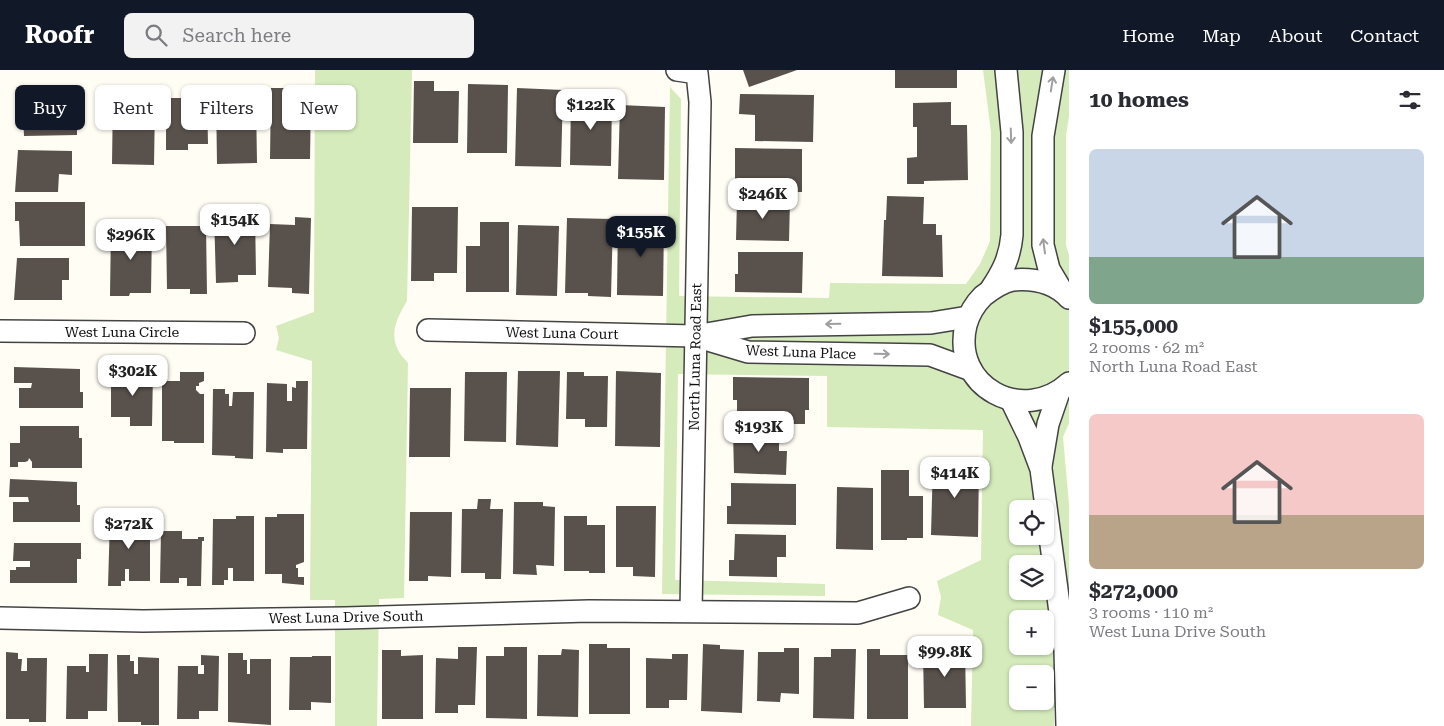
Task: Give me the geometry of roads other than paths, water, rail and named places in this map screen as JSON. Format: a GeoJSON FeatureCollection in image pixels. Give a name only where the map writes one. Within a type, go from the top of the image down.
{"type":"FeatureCollection","features":[{"type":"Feature","properties":{"kind":"street"},"geometry":{"type":"LineString","coordinates":[[1006,70],[1012,132],[1011,245],[1004,269],[991,289],[978,301],[968,317],[964,335],[965,353],[971,370],[982,384],[995,394],[1011,400],[1027,402],[1044,399],[1064,388]]}},
{"type":"Feature","properties":{"kind":"street"},"geometry":{"type":"LineString","coordinates":[[1054,70],[1043,136],[1043,244],[1049,269],[1066,294]]}},
{"type":"Feature","properties":{"kind":"street","name":"North Luna Road East"},"geometry":{"type":"LineString","coordinates":[[687,71],[700,102],[691,611]]}},
{"type":"Feature","properties":{"kind":"street"},"geometry":{"type":"LineString","coordinates":[[991,289],[1008,281],[1027,279],[1045,282],[1066,294]]}},
{"type":"Feature","properties":{"kind":"street","name":"West Luna Place"},"geometry":{"type":"LineString","coordinates":[[696,336],[752,326],[931,323],[968,317]]}},
{"type":"Feature","properties":{"kind":"street","name":"West Luna Court"},"geometry":{"type":"LineString","coordinates":[[428,330],[696,336]]}},
{"type":"Feature","properties":{"kind":"street","name":"West Luna Circle"},"geometry":{"type":"LineString","coordinates":[[0,331],[244,333]]}},
{"type":"Feature","properties":{"kind":"street","name":"West Luna Place"},"geometry":{"type":"LineString","coordinates":[[696,336],[748,352],[930,355],[971,370]]}},
{"type":"Feature","properties":{"kind":"street"},"geometry":{"type":"LineString","coordinates":[[1041,469],[1048,424],[1064,388]]}},
{"type":"Feature","properties":{"kind":"street"},"geometry":{"type":"LineString","coordinates":[[1011,400],[1029,437],[1041,469],[1065,650],[1066,726]]}},
{"type":"Feature","properties":{"kind":"street","name":"West Luna Drive South"},"geometry":{"type":"LineString","coordinates":[[0,618],[143,621],[589,611],[858,614],[909,598]]}}]}
